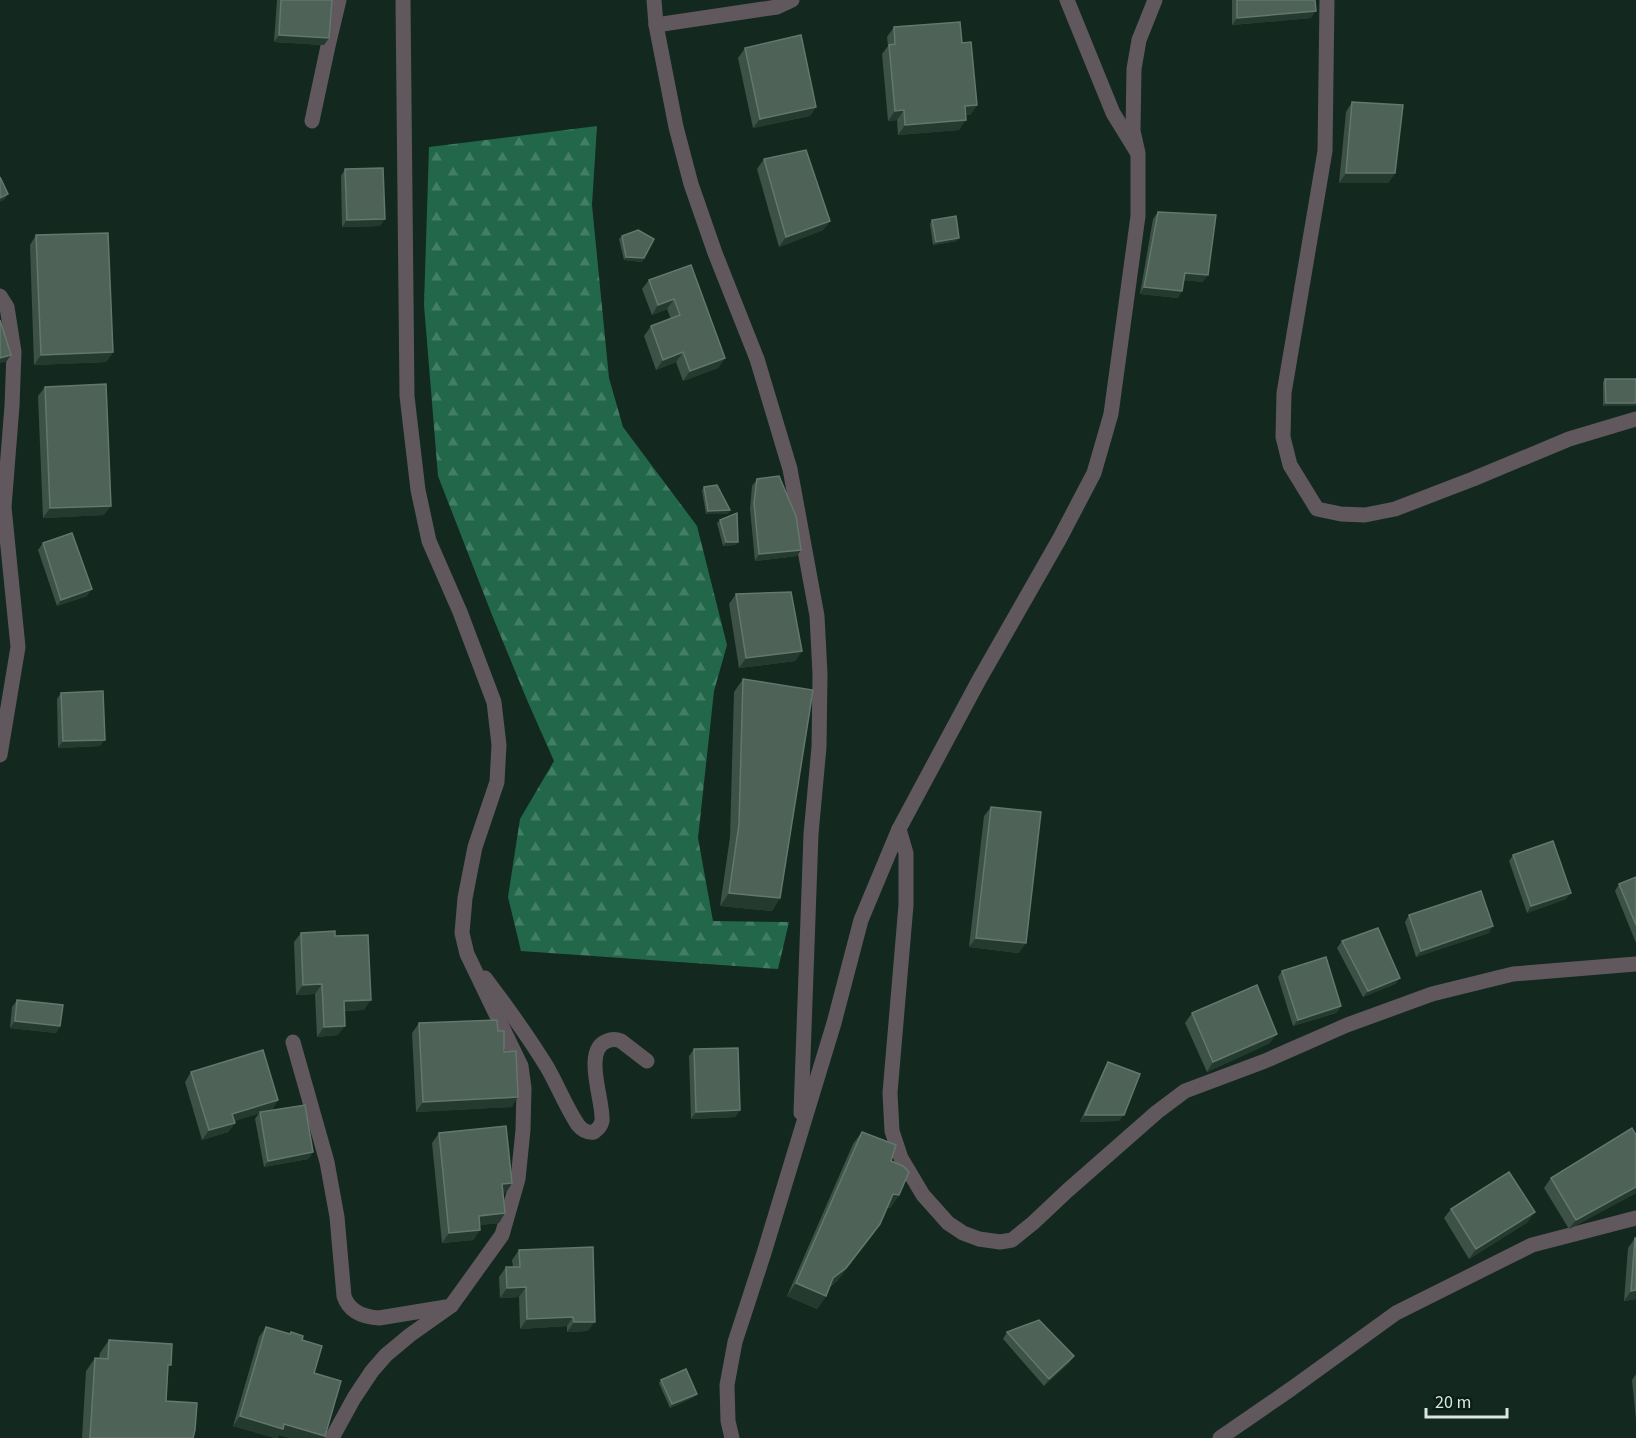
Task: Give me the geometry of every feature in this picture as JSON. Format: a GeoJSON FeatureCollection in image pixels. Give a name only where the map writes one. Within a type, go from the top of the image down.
{"type":"FeatureCollection","features":[{"type":"Feature","properties":{"kind":"street"},"geometry":{"type":"LineString","coordinates":[[312,121],[339,0]]}},
{"type":"Feature","properties":{"kind":"street"},"geometry":{"type":"LineString","coordinates":[[332,1438],[372,1371],[386,1355],[410,1335],[451,1306],[502,1235],[518,1179],[523,1130],[524,1088],[520,1066],[467,954],[462,933],[465,898],[476,847],[497,782],[499,745],[494,702],[429,541],[418,490],[406,396],[403,0]]}},
{"type":"Feature","properties":{"kind":"street"},"geometry":{"type":"LineString","coordinates":[[654,0],[656,25],[676,127],[691,184],[715,253],[757,359],[790,469],[817,616],[820,674],[819,747],[811,834],[800,1134]]}},
{"type":"Feature","properties":{"kind":"street"},"geometry":{"type":"LineString","coordinates":[[656,25],[777,7],[792,0]]}},
{"type":"Feature","properties":{"kind":"street"},"geometry":{"type":"LineString","coordinates":[[1067,0],[1113,113],[1138,153]]}},
{"type":"Feature","properties":{"kind":"street"},"geometry":{"type":"LineString","coordinates":[[732,1438],[728,1422],[727,1385],[735,1342],[834,1023],[861,920],[899,829],[1094,473],[1112,414],[1138,216],[1138,153],[1133,131],[1134,69],[1138,40],[1155,0]]}},
{"type":"Feature","properties":{"kind":"street"},"geometry":{"type":"LineString","coordinates":[[1327,0],[1325,151],[1284,393],[1283,437],[1290,465],[1317,509],[1341,514],[1365,515],[1395,509],[1569,439],[1636,419]]}},
{"type":"Feature","properties":{"kind":"street"},"geometry":{"type":"LineString","coordinates":[[0,296],[6,307],[14,352],[4,507],[18,647],[0,755]]}},
{"type":"Feature","properties":{"kind":"street"},"geometry":{"type":"LineString","coordinates":[[899,829],[906,853],[907,894],[890,1093],[892,1131],[901,1158],[923,1195],[948,1223],[963,1233],[979,1239],[1000,1242],[1012,1240],[1132,1134],[1185,1091],[1265,1061],[1347,1025],[1432,994],[1513,974],[1636,964]]}},
{"type":"Feature","properties":{"kind":"street"},"geometry":{"type":"LineString","coordinates":[[467,954],[527,1036],[579,1126],[585,1131],[594,1132],[602,1120],[596,1068],[596,1051],[599,1045],[609,1040],[621,1041],[647,1061]]}},
{"type":"Feature","properties":{"kind":"street"},"geometry":{"type":"LineString","coordinates":[[293,1041],[327,1162],[337,1217],[346,1303],[360,1314],[379,1318],[451,1306]]}},
{"type":"Feature","properties":{"kind":"street"},"geometry":{"type":"LineString","coordinates":[[1220,1438],[1396,1313],[1532,1245],[1636,1218]]}},
{"type":"Feature","properties":{"kind":"green space"},"geometry":{"type":"Polygon","coordinates":[[[597,126],[592,205],[609,378],[623,427],[697,526],[727,645],[714,691],[698,838],[713,921],[789,922],[778,969],[521,951],[508,897],[520,819],[554,761],[492,615],[438,476],[424,305],[429,147],[597,126]]]}},
{"type":"Feature","properties":{"kind":"building"},"geometry":{"type":"Polygon","coordinates":[[[281,0],[332,0],[329,38],[279,35],[281,0]]]}},
{"type":"Feature","properties":{"kind":"building"},"geometry":{"type":"Polygon","coordinates":[[[1237,0],[1315,0],[1316,11],[1237,18],[1237,0]]]}},
{"type":"Feature","properties":{"kind":"building"},"geometry":{"type":"Polygon","coordinates":[[[960,22],[962,43],[971,42],[977,105],[965,106],[966,120],[905,125],[904,110],[895,111],[889,45],[895,44],[894,27],[960,22]]]}},
{"type":"Feature","properties":{"kind":"building"},"geometry":{"type":"Polygon","coordinates":[[[801,35],[816,107],[760,119],[745,48],[801,35]]]}},
{"type":"Feature","properties":{"kind":"building"},"geometry":{"type":"Polygon","coordinates":[[[1352,102],[1403,105],[1395,173],[1346,173],[1352,102]]]}},
{"type":"Feature","properties":{"kind":"building"},"geometry":{"type":"Polygon","coordinates":[[[806,150],[830,221],[786,237],[764,159],[806,150]]]}},
{"type":"Feature","properties":{"kind":"building"},"geometry":{"type":"Polygon","coordinates":[[[383,168],[385,219],[347,220],[345,169],[383,168]]]}},
{"type":"Feature","properties":{"kind":"building"},"geometry":{"type":"Polygon","coordinates":[[[0,177],[8,194],[0,198],[0,177]]]}},
{"type":"Feature","properties":{"kind":"building"},"geometry":{"type":"Polygon","coordinates":[[[1158,212],[1216,215],[1208,275],[1185,273],[1182,291],[1144,287],[1158,212]]]}},
{"type":"Feature","properties":{"kind":"building"},"geometry":{"type":"Polygon","coordinates":[[[956,216],[959,238],[936,242],[932,220],[956,216]]]}},
{"type":"Feature","properties":{"kind":"building"},"geometry":{"type":"Polygon","coordinates":[[[638,230],[654,239],[644,258],[626,257],[622,236],[638,230]]]}},
{"type":"Feature","properties":{"kind":"building"},"geometry":{"type":"Polygon","coordinates":[[[108,233],[113,352],[41,355],[36,235],[108,233]]]}},
{"type":"Feature","properties":{"kind":"building"},"geometry":{"type":"Polygon","coordinates":[[[691,265],[725,358],[690,371],[683,352],[663,360],[651,326],[680,315],[674,299],[658,305],[649,280],[691,265]]]}},
{"type":"Feature","properties":{"kind":"building"},"geometry":{"type":"Polygon","coordinates":[[[0,320],[11,355],[0,358],[0,320]]]}},
{"type":"Feature","properties":{"kind":"building"},"geometry":{"type":"Polygon","coordinates":[[[1605,379],[1636,379],[1636,403],[1606,403],[1605,379]]]}},
{"type":"Feature","properties":{"kind":"building"},"geometry":{"type":"Polygon","coordinates":[[[106,384],[111,506],[50,508],[45,387],[106,384]]]}},
{"type":"Feature","properties":{"kind":"building"},"geometry":{"type":"Polygon","coordinates":[[[779,476],[796,516],[801,550],[759,554],[754,503],[757,479],[779,476]]]}},
{"type":"Feature","properties":{"kind":"building"},"geometry":{"type":"Polygon","coordinates":[[[717,485],[730,510],[708,511],[704,487],[717,485]]]}},
{"type":"Feature","properties":{"kind":"building"},"geometry":{"type":"Polygon","coordinates":[[[737,513],[738,542],[726,542],[720,520],[737,513]]]}},
{"type":"Feature","properties":{"kind":"building"},"geometry":{"type":"Polygon","coordinates":[[[72,533],[92,589],[61,600],[43,543],[72,533]]]}},
{"type":"Feature","properties":{"kind":"building"},"geometry":{"type":"Polygon","coordinates":[[[791,592],[802,651],[746,658],[736,594],[791,592]]]}},
{"type":"Feature","properties":{"kind":"building"},"geometry":{"type":"Polygon","coordinates":[[[743,679],[813,690],[780,898],[729,893],[739,824],[743,679]]]}},
{"type":"Feature","properties":{"kind":"building"},"geometry":{"type":"Polygon","coordinates":[[[103,691],[105,740],[63,741],[61,693],[103,691]]]}},
{"type":"Feature","properties":{"kind":"building"},"geometry":{"type":"Polygon","coordinates":[[[991,807],[1041,812],[1026,943],[976,938],[991,807]]]}},
{"type":"Feature","properties":{"kind":"building"},"geometry":{"type":"Polygon","coordinates":[[[1553,841],[1571,893],[1531,906],[1513,855],[1553,841]]]}},
{"type":"Feature","properties":{"kind":"building"},"geometry":{"type":"Polygon","coordinates":[[[1636,877],[1636,925],[1619,884],[1636,877]]]}},
{"type":"Feature","properties":{"kind":"building"},"geometry":{"type":"Polygon","coordinates":[[[1481,891],[1493,926],[1421,951],[1409,915],[1481,891]]]}},
{"type":"Feature","properties":{"kind":"building"},"geometry":{"type":"Polygon","coordinates":[[[1378,928],[1400,978],[1368,991],[1342,941],[1378,928]]]}},
{"type":"Feature","properties":{"kind":"building"},"geometry":{"type":"Polygon","coordinates":[[[335,931],[335,936],[368,935],[371,1000],[344,1001],[345,1026],[324,1027],[322,984],[303,985],[301,933],[335,931]]]}},
{"type":"Feature","properties":{"kind":"building"},"geometry":{"type":"Polygon","coordinates":[[[1326,957],[1341,1006],[1298,1020],[1282,971],[1326,957]]]}},
{"type":"Feature","properties":{"kind":"building"},"geometry":{"type":"Polygon","coordinates":[[[1257,985],[1277,1034],[1213,1062],[1192,1013],[1257,985]]]}},
{"type":"Feature","properties":{"kind":"building"},"geometry":{"type":"Polygon","coordinates":[[[17,1000],[63,1005],[60,1026],[15,1021],[17,1000]]]}},
{"type":"Feature","properties":{"kind":"building"},"geometry":{"type":"Polygon","coordinates":[[[497,1020],[498,1031],[504,1031],[504,1052],[516,1051],[518,1097],[423,1102],[419,1023],[497,1020]]]}},
{"type":"Feature","properties":{"kind":"building"},"geometry":{"type":"Polygon","coordinates":[[[738,1048],[740,1110],[696,1112],[694,1049],[738,1048]]]}},
{"type":"Feature","properties":{"kind":"building"},"geometry":{"type":"Polygon","coordinates":[[[263,1050],[278,1100],[232,1114],[235,1123],[209,1130],[191,1072],[263,1050]]]}},
{"type":"Feature","properties":{"kind":"building"},"geometry":{"type":"Polygon","coordinates":[[[1108,1062],[1140,1074],[1124,1115],[1085,1115],[1108,1062]]]}},
{"type":"Feature","properties":{"kind":"building"},"geometry":{"type":"Polygon","coordinates":[[[305,1105],[313,1152],[268,1161],[260,1112],[305,1105]]]}},
{"type":"Feature","properties":{"kind":"building"},"geometry":{"type":"Polygon","coordinates":[[[506,1126],[512,1183],[502,1184],[505,1213],[479,1216],[480,1230],[449,1233],[439,1133],[506,1126]]]}},
{"type":"Feature","properties":{"kind":"building"},"geometry":{"type":"Polygon","coordinates":[[[1632,1128],[1636,1135],[1636,1187],[1576,1220],[1551,1178],[1632,1128]]]}},
{"type":"Feature","properties":{"kind":"building"},"geometry":{"type":"Polygon","coordinates":[[[862,1132],[896,1145],[891,1161],[903,1166],[909,1172],[899,1195],[893,1194],[880,1224],[846,1268],[833,1278],[826,1296],[796,1283],[862,1132]]]}},
{"type":"Feature","properties":{"kind":"building"},"geometry":{"type":"Polygon","coordinates":[[[1509,1172],[1535,1212],[1476,1249],[1451,1209],[1509,1172]]]}},
{"type":"Feature","properties":{"kind":"building"},"geometry":{"type":"Polygon","coordinates":[[[1635,1238],[1636,1290],[1631,1291],[1635,1238]]]}},
{"type":"Feature","properties":{"kind":"building"},"geometry":{"type":"Polygon","coordinates":[[[593,1247],[595,1322],[574,1322],[573,1317],[527,1319],[526,1287],[507,1288],[506,1267],[520,1267],[519,1250],[593,1247]]]}},
{"type":"Feature","properties":{"kind":"building"},"geometry":{"type":"Polygon","coordinates":[[[1039,1320],[1074,1356],[1049,1379],[1007,1332],[1039,1320]]]}},
{"type":"Feature","properties":{"kind":"building"},"geometry":{"type":"Polygon","coordinates":[[[266,1327],[303,1336],[302,1340],[322,1346],[314,1373],[341,1381],[325,1436],[284,1424],[283,1429],[240,1416],[266,1327]]]}},
{"type":"Feature","properties":{"kind":"building"},"geometry":{"type":"Polygon","coordinates":[[[109,1340],[172,1344],[166,1401],[197,1403],[193,1438],[90,1438],[95,1358],[108,1359],[109,1340]]]}},
{"type":"Feature","properties":{"kind":"building"},"geometry":{"type":"Polygon","coordinates":[[[686,1369],[697,1394],[672,1404],[661,1380],[686,1369]]]}}]}
